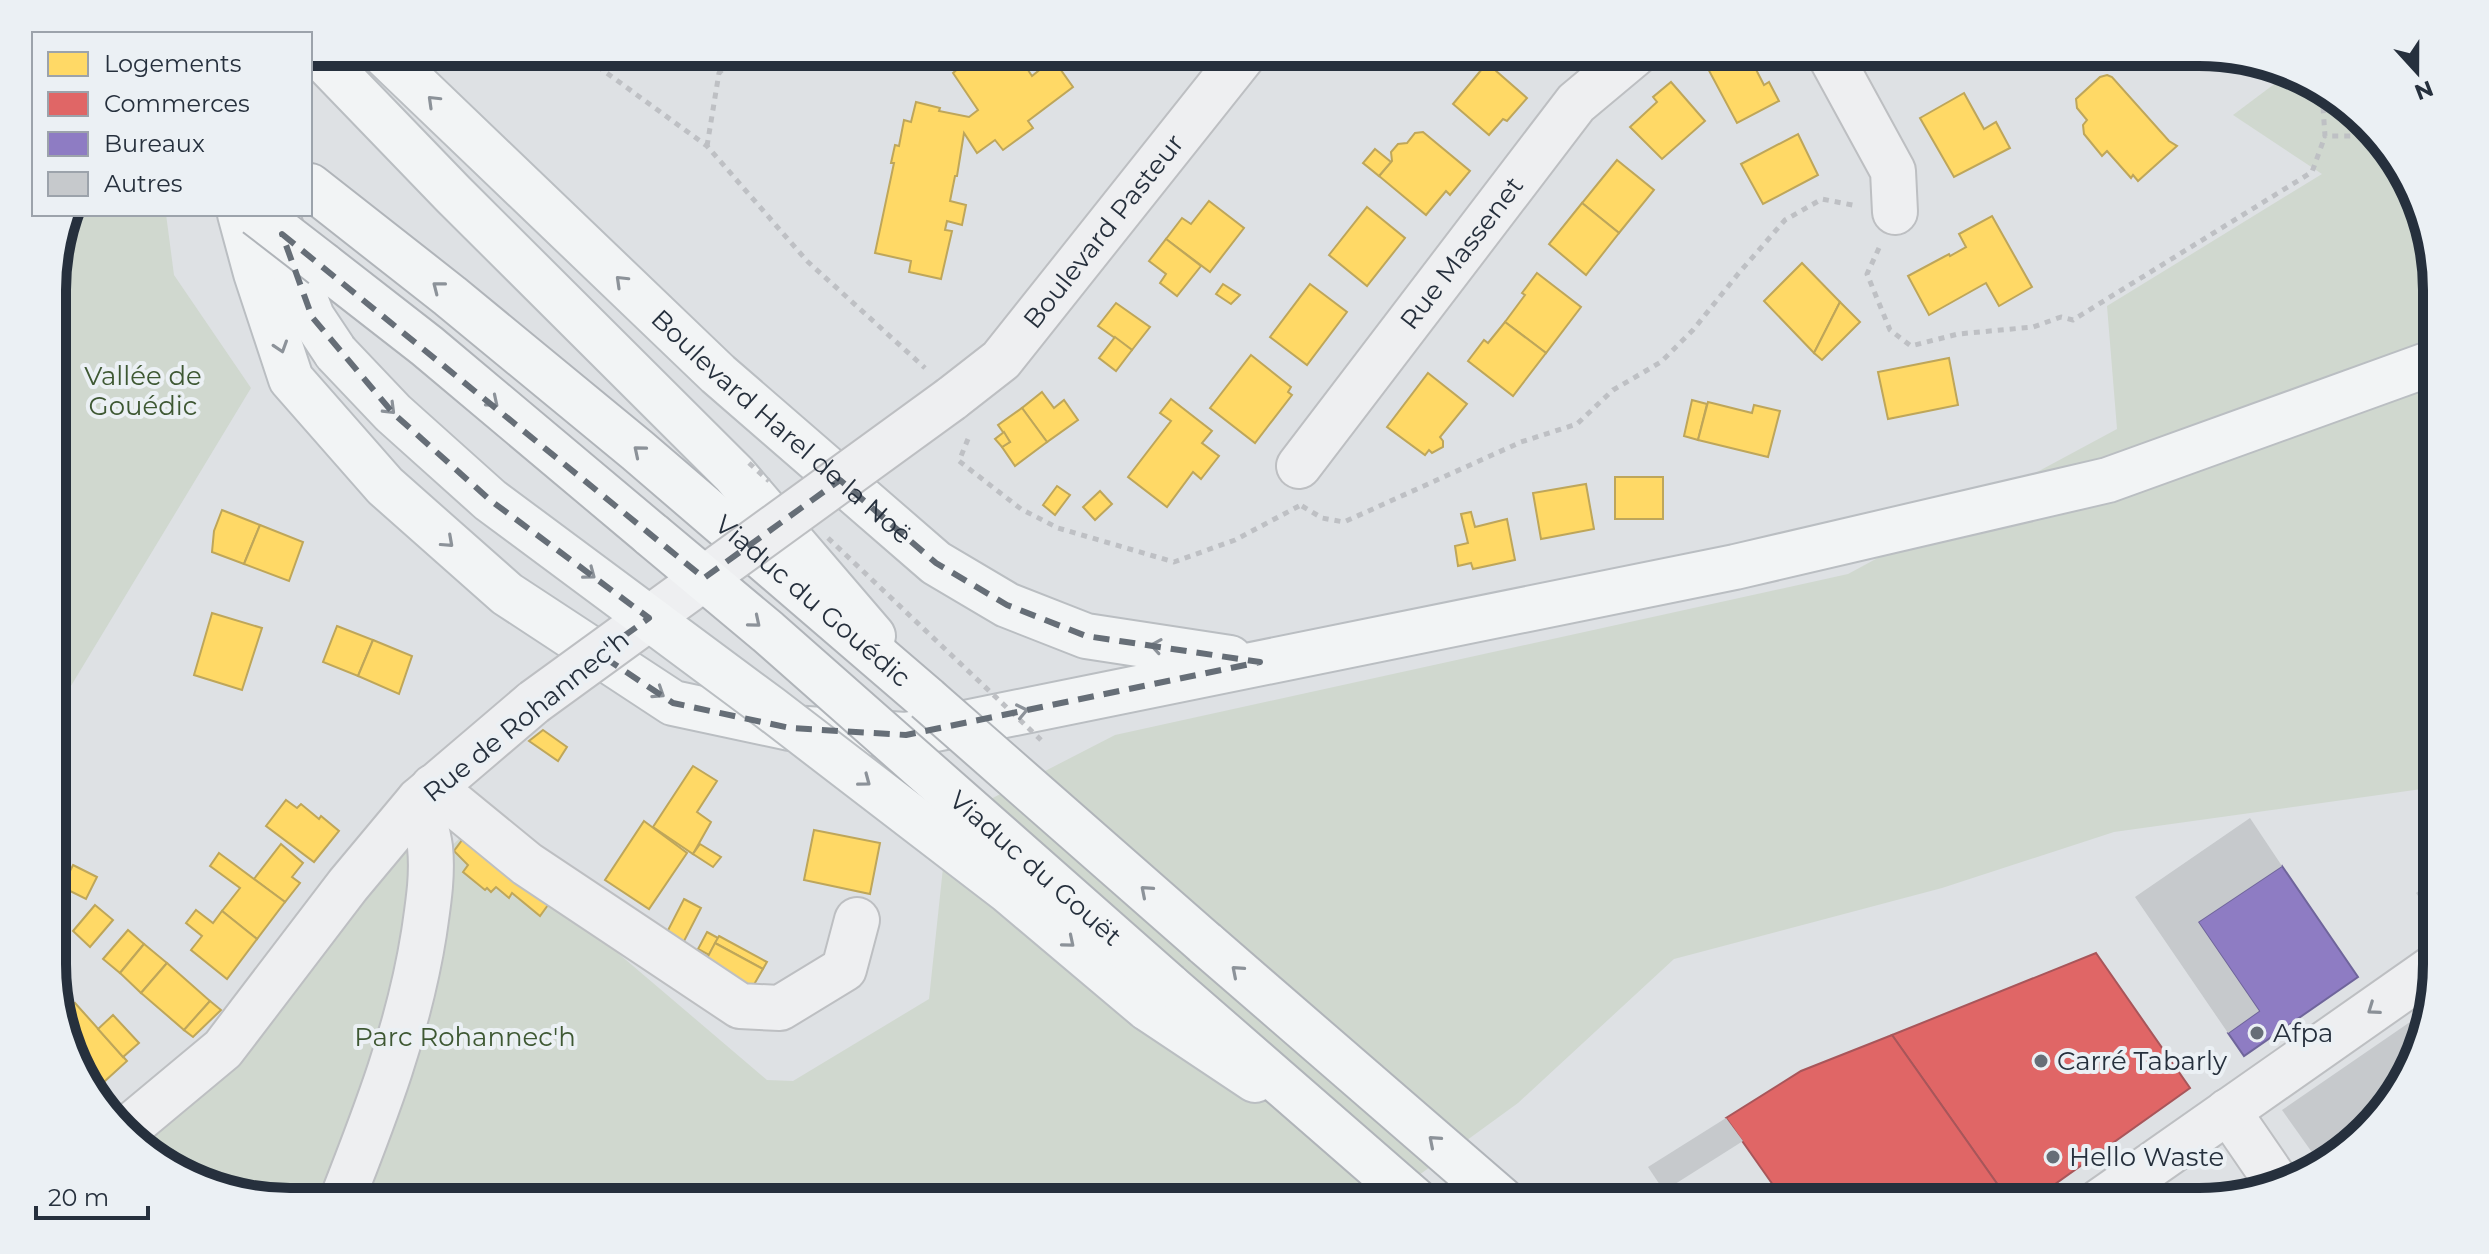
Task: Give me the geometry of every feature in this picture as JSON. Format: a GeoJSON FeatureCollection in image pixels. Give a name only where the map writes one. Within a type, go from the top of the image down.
{"type":"FeatureCollection","features":[{"type":"Feature","properties":{"kind":"main road"},"geometry":{"type":"LineString","coordinates":[[330,66],[453,194],[752,474],[927,699],[1488,1188]]}},
{"type":"Feature","properties":{"kind":"main road","name":"Boulevard Harel de la Noë"},"geometry":{"type":"LineString","coordinates":[[397,66],[718,374],[936,563],[1007,605],[1086,636],[1260,662]]}},
{"type":"Feature","properties":{"kind":"main road","name":"Viaduc du Gouédic"},"geometry":{"type":"LineString","coordinates":[[312,188],[450,296],[699,502],[927,699]]}},
{"type":"Feature","properties":{"kind":"main road"},"geometry":{"type":"LineString","coordinates":[[241,216],[291,379],[385,486],[507,594],[673,703],[790,728],[906,735],[1735,567],[2108,480],[2423,366]]}},
{"type":"Feature","properties":{"kind":"main road","name":"Viaduc du Gouët"},"geometry":{"type":"LineString","coordinates":[[260,216],[427,346],[768,632],[1401,1188]]}},
{"type":"Feature","properties":{"kind":"main road"},"geometry":{"type":"LineString","coordinates":[[278,216],[312,317],[336,353],[393,413],[490,500],[770,708],[995,881],[1147,1008],[1349,1143]]}},
{"type":"Feature","properties":{"kind":"street","name":"Boulevard Pasteur"},"geometry":{"type":"LineString","coordinates":[[959,392],[1001,360],[1235,66]]}},
{"type":"Feature","properties":{"kind":"street","name":"Rue Massenet"},"geometry":{"type":"LineString","coordinates":[[1300,486],[1576,103],[1620,66]]}},
{"type":"Feature","properties":{"kind":"street"},"geometry":{"type":"LineString","coordinates":[[1836,66],[1893,171],[1895,212]]}},
{"type":"Feature","properties":{"kind":"street","name":"Rue de Rohannec'h"},"geometry":{"type":"LineString","coordinates":[[134,1123],[223,1049],[348,885],[426,794],[534,702],[959,392]]}},
{"type":"Feature","properties":{"kind":"street"},"geometry":{"type":"LineString","coordinates":[[426,794],[740,1006],[780,1008],[844,969],[857,920]]}},
{"type":"Feature","properties":{"kind":"street"},"geometry":{"type":"LineString","coordinates":[[346,1188],[400,1043],[419,964],[430,900],[426,794]]}},
{"type":"Feature","properties":{"kind":"street"},"geometry":{"type":"LineString","coordinates":[[2119,1188],[2423,975]]}},
{"type":"Feature","properties":{"kind":"street"},"geometry":{"type":"LineString","coordinates":[[2228,1111],[2272,1175]]}},
{"type":"Feature","properties":{"kind":"path"},"geometry":{"type":"LineString","coordinates":[[597,66],[707,146],[807,261],[927,369],[959,392],[976,421],[959,461],[1021,509],[1058,528],[1174,562],[1235,540],[1300,486],[1322,518],[1344,522],[1521,442],[1577,424],[1613,390],[1661,362],[1693,330],[1785,220],[1822,199]]}},
{"type":"Feature","properties":{"kind":"path"},"geometry":{"type":"LineString","coordinates":[[707,146],[719,73],[726,66]]}},
{"type":"Feature","properties":{"kind":"path"},"geometry":{"type":"LineString","coordinates":[[1895,212],[1867,274],[1890,330],[1911,346],[1958,334],[2033,327],[2061,317],[2073,320],[2312,172],[2325,136],[2324,105]]}},
{"type":"Feature","properties":{"kind":"path"},"geometry":{"type":"LineString","coordinates":[[2325,136],[2352,136],[2357,132]]}},
{"type":"Feature","properties":{"kind":"path"},"geometry":{"type":"LineString","coordinates":[[818,528],[1045,744]]}},
{"type":"Feature","properties":{"kind":"highlighted area"},"geometry":{"type":"Polygon","coordinates":[[[282,234],[704,578],[840,480],[936,563],[1007,605],[1086,636],[1260,662],[906,735],[790,728],[673,703],[599,654],[649,618],[490,500],[393,413],[312,317],[282,234]]]}},
{"type":"Feature","properties":{"kind":"green space","name":"Parc Rohannec'h"},"geometry":{"type":"Polygon","coordinates":[[[2278,81],[2323,104],[2367,142],[2385,166],[2406,205],[2415,232],[2423,290],[2423,789],[2114,832],[1942,888],[1674,959],[1518,1103],[1401,1188],[276,1188],[218,1176],[178,1158],[148,1137],[249,1050],[406,847],[447,850],[471,828],[767,1080],[793,1081],[929,999],[948,821],[1115,735],[1848,574],[2117,429],[2107,306],[2322,174],[2233,115],[2278,81]]]}},
{"type":"Feature","properties":{"kind":"green space","name":"Vallée de Gouédic"},"geometry":{"type":"Polygon","coordinates":[[[79,216],[166,216],[174,275],[251,388],[66,694],[66,276],[79,216]]]}},
{"type":"Feature","properties":{"kind":"building: Logements"},"geometry":{"type":"Polygon","coordinates":[[[961,66],[1025,66],[1032,76],[1044,66],[1058,66],[1073,87],[1028,121],[1033,128],[1003,150],[995,140],[977,153],[964,133],[950,201],[966,205],[962,225],[947,221],[945,230],[952,231],[941,279],[909,272],[911,261],[875,253],[895,145],[899,146],[904,120],[911,122],[916,102],[969,117],[978,110],[953,73],[961,66]]]}},
{"type":"Feature","properties":{"kind":"building: Logements"},"geometry":{"type":"Polygon","coordinates":[[[1485,66],[1490,66],[1527,98],[1507,121],[1503,119],[1489,135],[1453,104],[1485,66]]]}},
{"type":"Feature","properties":{"kind":"building: Logements"},"geometry":{"type":"Polygon","coordinates":[[[1707,66],[1754,66],[1764,85],[1769,82],[1779,101],[1737,123],[1707,66]]]}},
{"type":"Feature","properties":{"kind":"building: Logements"},"geometry":{"type":"Polygon","coordinates":[[[2107,75],[2177,146],[2138,181],[2133,175],[2131,178],[2107,151],[2102,156],[2084,134],[2083,125],[2087,120],[2077,108],[2076,99],[2100,77],[2107,75]]]}},
{"type":"Feature","properties":{"kind":"building: Logements"},"geometry":{"type":"Polygon","coordinates":[[[1671,82],[1705,121],[1662,159],[1630,127],[1657,102],[1653,97],[1671,82]]]}},
{"type":"Feature","properties":{"kind":"building: Logements"},"geometry":{"type":"Polygon","coordinates":[[[1964,93],[1984,129],[1996,122],[2010,148],[1954,177],[1920,118],[1964,93]]]}},
{"type":"Feature","properties":{"kind":"building: Logements"},"geometry":{"type":"Polygon","coordinates":[[[1423,132],[1470,171],[1450,195],[1446,191],[1426,215],[1379,176],[1392,161],[1391,152],[1398,144],[1407,143],[1415,133],[1423,132]]]}},
{"type":"Feature","properties":{"kind":"building: Logements"},"geometry":{"type":"Polygon","coordinates":[[[1798,134],[1818,175],[1763,204],[1741,164],[1798,134]]]}},
{"type":"Feature","properties":{"kind":"building: Logements"},"geometry":{"type":"Polygon","coordinates":[[[1375,149],[1391,162],[1379,176],[1363,163],[1375,149]]]}},
{"type":"Feature","properties":{"kind":"building: Logements"},"geometry":{"type":"Polygon","coordinates":[[[1617,160],[1654,190],[1619,233],[1582,203],[1617,160]]]}},
{"type":"Feature","properties":{"kind":"building: Logements"},"geometry":{"type":"Polygon","coordinates":[[[1209,201],[1244,228],[1210,272],[1166,239],[1182,218],[1191,224],[1209,201]]]}},
{"type":"Feature","properties":{"kind":"building: Logements"},"geometry":{"type":"Polygon","coordinates":[[[1582,203],[1619,233],[1586,275],[1549,244],[1582,203]]]}},
{"type":"Feature","properties":{"kind":"building: Logements"},"geometry":{"type":"Polygon","coordinates":[[[1367,207],[1405,238],[1367,286],[1329,255],[1367,207]]]}},
{"type":"Feature","properties":{"kind":"building: Logements"},"geometry":{"type":"Polygon","coordinates":[[[1992,216],[2032,287],[1999,306],[1986,283],[1929,315],[1908,276],[1966,247],[1959,234],[1992,216]]]}},
{"type":"Feature","properties":{"kind":"building: Logements"},"geometry":{"type":"Polygon","coordinates":[[[1166,239],[1201,266],[1177,296],[1160,283],[1166,274],[1149,261],[1166,239]]]}},
{"type":"Feature","properties":{"kind":"building: Logements"},"geometry":{"type":"Polygon","coordinates":[[[1802,263],[1840,302],[1814,353],[1764,301],[1802,263]]]}},
{"type":"Feature","properties":{"kind":"building: Logements"},"geometry":{"type":"Polygon","coordinates":[[[1537,273],[1581,307],[1546,353],[1505,322],[1537,273]]]}},
{"type":"Feature","properties":{"kind":"building: Logements"},"geometry":{"type":"Polygon","coordinates":[[[1223,284],[1240,295],[1231,304],[1216,294],[1223,284]]]}},
{"type":"Feature","properties":{"kind":"building: Logements"},"geometry":{"type":"Polygon","coordinates":[[[1310,284],[1347,312],[1307,365],[1270,337],[1310,284]]]}},
{"type":"Feature","properties":{"kind":"building: Logements"},"geometry":{"type":"Polygon","coordinates":[[[1840,302],[1860,322],[1822,360],[1814,353],[1840,302]]]}},
{"type":"Feature","properties":{"kind":"building: Logements"},"geometry":{"type":"Polygon","coordinates":[[[1116,303],[1150,327],[1132,350],[1098,326],[1116,303]]]}},
{"type":"Feature","properties":{"kind":"building: Logements"},"geometry":{"type":"Polygon","coordinates":[[[1505,322],[1546,353],[1513,396],[1468,361],[1484,340],[1488,343],[1505,322]]]}},
{"type":"Feature","properties":{"kind":"building: Logements"},"geometry":{"type":"Polygon","coordinates":[[[1115,337],[1132,350],[1116,371],[1099,358],[1115,337]]]}},
{"type":"Feature","properties":{"kind":"building: Logements"},"geometry":{"type":"Polygon","coordinates":[[[1251,355],[1291,387],[1288,392],[1292,395],[1255,443],[1210,408],[1251,355]]]}},
{"type":"Feature","properties":{"kind":"building: Logements"},"geometry":{"type":"Polygon","coordinates":[[[1949,358],[1958,405],[1888,419],[1878,372],[1949,358]]]}},
{"type":"Feature","properties":{"kind":"building: Logements"},"geometry":{"type":"Polygon","coordinates":[[[1428,373],[1467,404],[1440,437],[1443,447],[1432,453],[1429,450],[1425,455],[1387,427],[1428,373]]]}},
{"type":"Feature","properties":{"kind":"building: Logements"},"geometry":{"type":"Polygon","coordinates":[[[1042,392],[1054,408],[1064,400],[1078,420],[1047,442],[1022,408],[1042,392]]]}},
{"type":"Feature","properties":{"kind":"building: Logements"},"geometry":{"type":"Polygon","coordinates":[[[1171,399],[1212,431],[1202,443],[1219,456],[1201,479],[1193,472],[1167,507],[1128,477],[1171,421],[1160,413],[1171,399]]]}},
{"type":"Feature","properties":{"kind":"building: Logements"},"geometry":{"type":"Polygon","coordinates":[[[1692,400],[1707,404],[1698,440],[1684,436],[1692,400]]]}},
{"type":"Feature","properties":{"kind":"building: Logements"},"geometry":{"type":"Polygon","coordinates":[[[1708,402],[1752,413],[1754,405],[1780,411],[1768,457],[1698,440],[1708,402]]]}},
{"type":"Feature","properties":{"kind":"building: Logements"},"geometry":{"type":"Polygon","coordinates":[[[1022,408],[1047,442],[1015,466],[1002,447],[1010,442],[998,425],[1022,408]]]}},
{"type":"Feature","properties":{"kind":"building: Logements"},"geometry":{"type":"Polygon","coordinates":[[[1004,432],[1010,442],[1002,447],[995,439],[1004,432]]]}},
{"type":"Feature","properties":{"kind":"building: Logements"},"geometry":{"type":"Polygon","coordinates":[[[1615,477],[1663,477],[1663,519],[1615,519],[1615,477]]]}},
{"type":"Feature","properties":{"kind":"building: Logements"},"geometry":{"type":"Polygon","coordinates":[[[1586,484],[1594,529],[1541,539],[1533,493],[1586,484]]]}},
{"type":"Feature","properties":{"kind":"building: Logements"},"geometry":{"type":"Polygon","coordinates":[[[1057,486],[1070,495],[1055,515],[1043,505],[1057,486]]]}},
{"type":"Feature","properties":{"kind":"building: Logements"},"geometry":{"type":"Polygon","coordinates":[[[1100,491],[1112,504],[1095,520],[1083,507],[1100,491]]]}},
{"type":"Feature","properties":{"kind":"building: Logements"},"geometry":{"type":"Polygon","coordinates":[[[222,510],[260,525],[244,564],[212,552],[214,531],[222,510]]]}},
{"type":"Feature","properties":{"kind":"building: Logements"},"geometry":{"type":"Polygon","coordinates":[[[1471,512],[1475,527],[1507,519],[1515,560],[1473,569],[1471,563],[1458,566],[1455,546],[1468,543],[1461,514],[1471,512]]]}},
{"type":"Feature","properties":{"kind":"building: Logements"},"geometry":{"type":"Polygon","coordinates":[[[260,525],[303,542],[289,581],[244,564],[260,525]]]}},
{"type":"Feature","properties":{"kind":"building: Logements"},"geometry":{"type":"Polygon","coordinates":[[[212,613],[262,628],[242,690],[194,675],[212,613]]]}},
{"type":"Feature","properties":{"kind":"building: Logements"},"geometry":{"type":"Polygon","coordinates":[[[337,626],[373,640],[358,676],[323,662],[337,626]]]}},
{"type":"Feature","properties":{"kind":"building: Logements"},"geometry":{"type":"Polygon","coordinates":[[[373,640],[412,656],[399,694],[358,676],[373,640]]]}},
{"type":"Feature","properties":{"kind":"building: Logements"},"geometry":{"type":"Polygon","coordinates":[[[543,730],[567,747],[558,761],[529,741],[543,730]]]}},
{"type":"Feature","properties":{"kind":"building: Logements"},"geometry":{"type":"Polygon","coordinates":[[[693,766],[717,781],[697,812],[711,822],[693,854],[653,827],[693,766]]]}},
{"type":"Feature","properties":{"kind":"building: Logements"},"geometry":{"type":"Polygon","coordinates":[[[286,800],[297,808],[301,804],[339,831],[314,862],[266,826],[286,800]]]}},
{"type":"Feature","properties":{"kind":"building: Logements"},"geometry":{"type":"Polygon","coordinates":[[[644,821],[687,853],[649,909],[605,880],[644,821]]]}},
{"type":"Feature","properties":{"kind":"building: Logements"},"geometry":{"type":"Polygon","coordinates":[[[471,828],[553,898],[540,916],[512,893],[509,898],[496,887],[491,892],[487,888],[485,890],[463,872],[468,865],[454,851],[471,828]]]}},
{"type":"Feature","properties":{"kind":"building: Logements"},"geometry":{"type":"Polygon","coordinates":[[[814,830],[880,843],[870,894],[804,880],[814,830]]]}},
{"type":"Feature","properties":{"kind":"building: Logements"},"geometry":{"type":"Polygon","coordinates":[[[281,844],[303,863],[292,877],[300,883],[285,902],[254,879],[281,844]]]}},
{"type":"Feature","properties":{"kind":"building: Logements"},"geometry":{"type":"Polygon","coordinates":[[[700,844],[721,857],[713,867],[693,854],[700,844]]]}},
{"type":"Feature","properties":{"kind":"building: Logements"},"geometry":{"type":"Polygon","coordinates":[[[219,853],[285,902],[257,939],[222,911],[240,888],[210,866],[219,853]]]}},
{"type":"Feature","properties":{"kind":"building: Logements"},"geometry":{"type":"Polygon","coordinates":[[[73,865],[97,877],[86,899],[66,889],[66,879],[73,865]]]}},
{"type":"Feature","properties":{"kind":"building: Logements"},"geometry":{"type":"Polygon","coordinates":[[[684,899],[701,908],[681,947],[664,938],[684,899]]]}},
{"type":"Feature","properties":{"kind":"building: Logements"},"geometry":{"type":"Polygon","coordinates":[[[95,905],[113,920],[90,947],[73,931],[95,905]]]}},
{"type":"Feature","properties":{"kind":"building: Logements"},"geometry":{"type":"Polygon","coordinates":[[[196,910],[213,923],[222,911],[257,939],[227,979],[191,950],[202,936],[186,923],[196,910]]]}},
{"type":"Feature","properties":{"kind":"building: Logements"},"geometry":{"type":"Polygon","coordinates":[[[128,930],[144,944],[120,973],[103,959],[128,930]]]}},
{"type":"Feature","properties":{"kind":"building: Logements"},"geometry":{"type":"Polygon","coordinates":[[[707,932],[718,938],[709,955],[698,949],[707,932]]]}},
{"type":"Feature","properties":{"kind":"building: Logements"},"geometry":{"type":"Polygon","coordinates":[[[719,936],[767,962],[763,969],[715,943],[719,936]]]}},
{"type":"Feature","properties":{"kind":"building: Logements"},"geometry":{"type":"Polygon","coordinates":[[[715,943],[763,969],[752,988],[705,962],[715,943]]]}},
{"type":"Feature","properties":{"kind":"building: Logements"},"geometry":{"type":"Polygon","coordinates":[[[144,944],[167,963],[141,993],[120,973],[144,944]]]}},
{"type":"Feature","properties":{"kind":"building: Logements"},"geometry":{"type":"Polygon","coordinates":[[[167,963],[210,1001],[184,1030],[141,993],[167,963]]]}},
{"type":"Feature","properties":{"kind":"building: Logements"},"geometry":{"type":"Polygon","coordinates":[[[210,1001],[221,1010],[193,1037],[184,1030],[210,1001]]]}},
{"type":"Feature","properties":{"kind":"building: Logements"},"geometry":{"type":"Polygon","coordinates":[[[75,1003],[127,1061],[101,1084],[83,1049],[71,1007],[75,1003]]]}},
{"type":"Feature","properties":{"kind":"building: Logements"},"geometry":{"type":"Polygon","coordinates":[[[113,1015],[139,1043],[123,1057],[98,1029],[113,1015]]]}},
{"type":"Feature","properties":{"kind":"building: Commerces","name":"Carré Tabarly"},"geometry":{"type":"Polygon","coordinates":[[[2096,953],[2190,1088],[2050,1188],[2000,1188],[1892,1035],[2096,953]]]}},
{"type":"Feature","properties":{"kind":"building: Commerces"},"geometry":{"type":"Polygon","coordinates":[[[1892,1035],[2000,1188],[1775,1188],[1726,1118],[1801,1071],[1892,1035]]]}},
{"type":"Feature","properties":{"kind":"building: Bureaux"},"geometry":{"type":"Polygon","coordinates":[[[2282,866],[2358,977],[2244,1056],[2228,1033],[2259,1011],[2198,922],[2282,866]]]}},
{"type":"Feature","properties":{"kind":"building: Autres"},"geometry":{"type":"Polygon","coordinates":[[[2250,818],[2282,866],[2198,922],[2259,1011],[2228,1033],[2135,897],[2250,818]]]}},
{"type":"Feature","properties":{"kind":"building: Autres"},"geometry":{"type":"Polygon","coordinates":[[[2423,888],[2423,903],[2416,893],[2423,888]]]}},
{"type":"Feature","properties":{"kind":"building: Autres"},"geometry":{"type":"Polygon","coordinates":[[[2416,1018],[2400,1063],[2385,1088],[2347,1132],[2323,1150],[2314,1155],[2282,1110],[2416,1018]]]}},
{"type":"Feature","properties":{"kind":"building: Autres"},"geometry":{"type":"Polygon","coordinates":[[[1726,1118],[1743,1141],[1669,1188],[1662,1188],[1648,1167],[1726,1118]]]}},
{"type":"Feature","properties":{"kind":"place","name":"Afpa"},"geometry":{"type":"Point","coordinates":[2257,1033]}},
{"type":"Feature","properties":{"kind":"place","name":"Carré Tabarly"},"geometry":{"type":"Point","coordinates":[2041,1061]}},
{"type":"Feature","properties":{"kind":"place","name":"Hello Waste"},"geometry":{"type":"Point","coordinates":[2053,1157]}}]}
